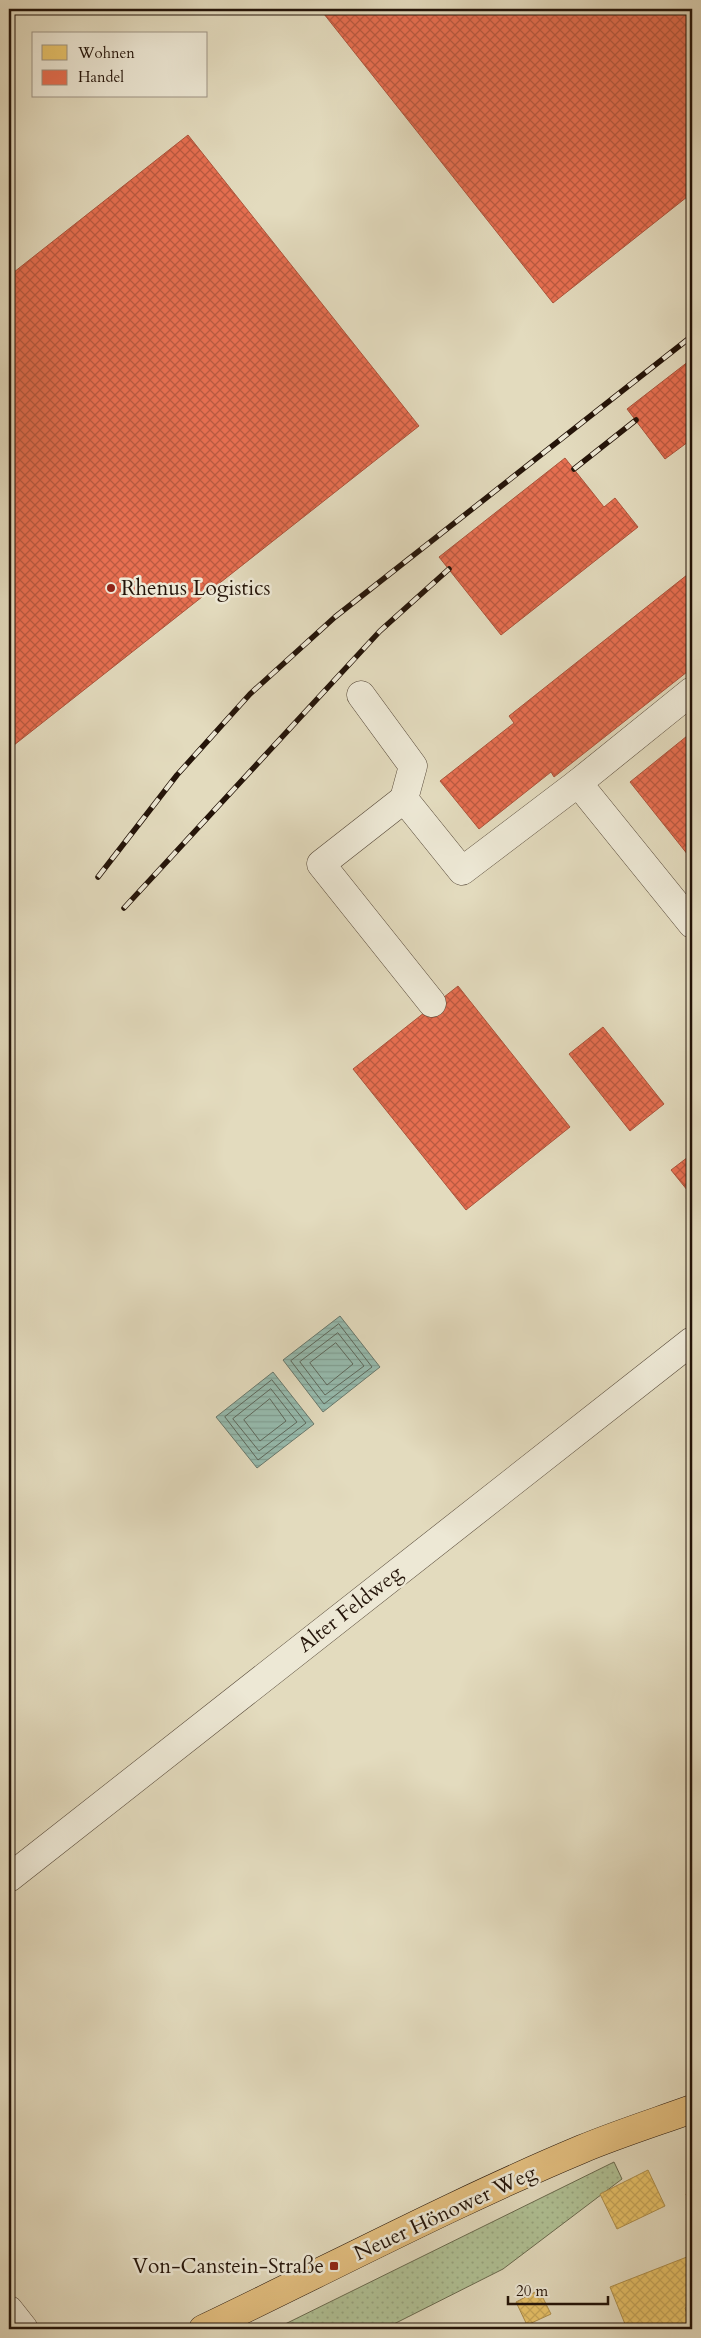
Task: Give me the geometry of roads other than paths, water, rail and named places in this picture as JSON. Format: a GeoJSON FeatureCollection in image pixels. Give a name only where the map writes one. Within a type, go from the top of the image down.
{"type":"FeatureCollection","features":[{"type":"Feature","properties":{"kind":"main road","name":"Neuer Hönower Weg"},"geometry":{"type":"LineString","coordinates":[[203,2329],[411,2227],[582,2149],[692,2109]]}},
{"type":"Feature","properties":{"kind":"street"},"geometry":{"type":"LineString","coordinates":[[404,799],[462,871],[578,783],[692,691]]}},
{"type":"Feature","properties":{"kind":"street"},"geometry":{"type":"LineString","coordinates":[[361,695],[413,766],[404,799],[321,864],[432,1003]]}},
{"type":"Feature","properties":{"kind":"street"},"geometry":{"type":"LineString","coordinates":[[578,783],[692,924]]}},
{"type":"Feature","properties":{"kind":"street","name":"Alter Feldweg"},"geometry":{"type":"LineString","coordinates":[[9,1878],[692,1341]]}},
{"type":"Feature","properties":{"kind":"street"},"geometry":{"type":"LineString","coordinates":[[9,2310],[24,2329]]}},
{"type":"Feature","properties":{"kind":"water"},"geometry":{"type":"Polygon","coordinates":[[[340,1316],[380,1367],[323,1412],[283,1360],[340,1316]]]}},
{"type":"Feature","properties":{"kind":"water"},"geometry":{"type":"Polygon","coordinates":[[[273,1372],[314,1424],[257,1468],[216,1417],[273,1372]]]}},
{"type":"Feature","properties":{"kind":"railway"},"geometry":{"type":"LineString","coordinates":[[98,877],[177,775],[250,694],[335,617],[692,336]]}},
{"type":"Feature","properties":{"kind":"railway"},"geometry":{"type":"LineString","coordinates":[[574,469],[636,420]]}},
{"type":"Feature","properties":{"kind":"railway"},"geometry":{"type":"LineString","coordinates":[[124,908],[380,631],[449,569]]}},
{"type":"Feature","properties":{"kind":"place","name":"Rhenus Logistics"},"geometry":{"type":"Point","coordinates":[111,588]}},
{"type":"Feature","properties":{"kind":"place","name":"Von-Canstein-Straße"},"geometry":{"type":"Point","coordinates":[334,2266]}}]}
